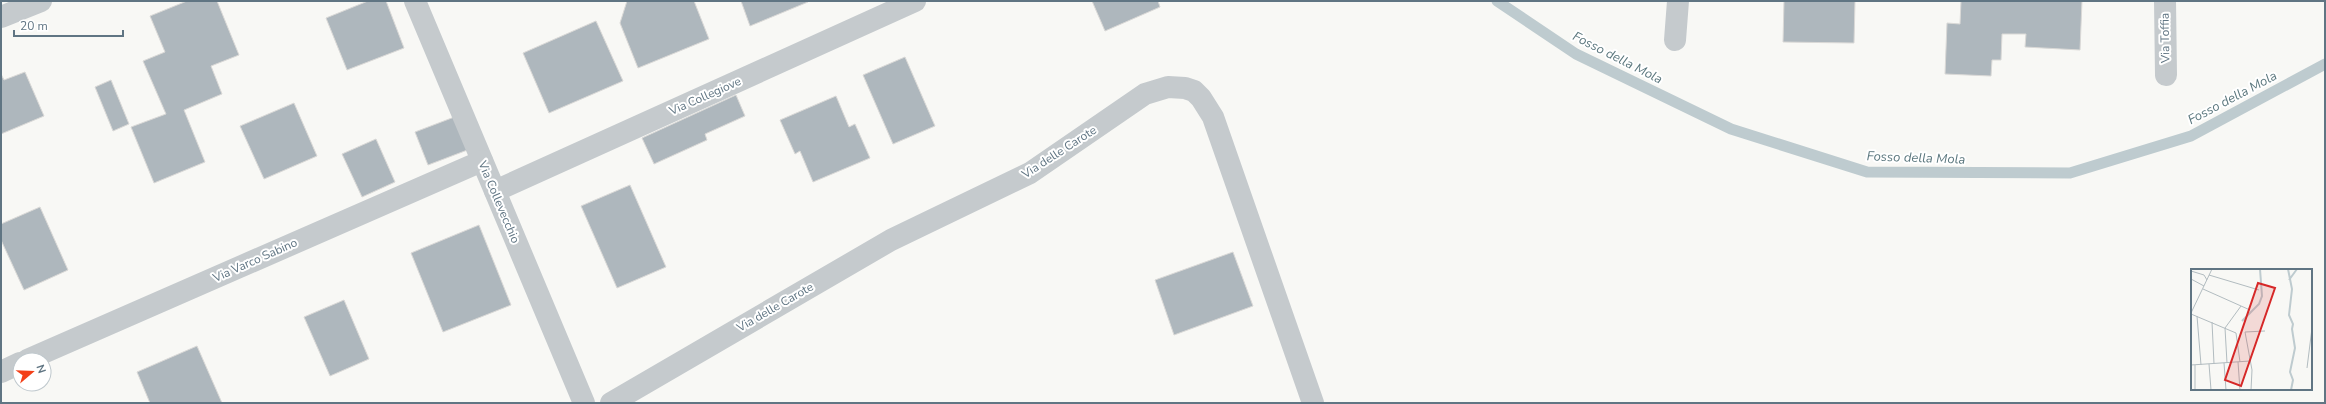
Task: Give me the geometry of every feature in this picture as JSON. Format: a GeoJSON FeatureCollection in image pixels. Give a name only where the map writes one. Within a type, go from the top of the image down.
{"type":"FeatureCollection","features":[{"type":"Feature","properties":{"kind":"street"},"geometry":{"type":"LineString","coordinates":[[1,17],[41,1]]}},
{"type":"Feature","properties":{"kind":"street","name":"Via Collevecchio"},"geometry":{"type":"LineString","coordinates":[[415,1],[584,403]]}},
{"type":"Feature","properties":{"kind":"street","name":"Via Collegiove"},"geometry":{"type":"LineString","coordinates":[[495,191],[915,1]]}},
{"type":"Feature","properties":{"kind":"street"},"geometry":{"type":"LineString","coordinates":[[1675,40],[1678,1]]}},
{"type":"Feature","properties":{"kind":"street","name":"Via Toffia"},"geometry":{"type":"LineString","coordinates":[[2164,1],[2166,75]]}},
{"type":"Feature","properties":{"kind":"street","name":"Via delle Carote"},"geometry":{"type":"LineString","coordinates":[[611,403],[891,240],[1030,173],[1057,156],[1134,100],[1157,89],[1178,86],[1194,92],[1208,106],[1213,117],[1313,403]]}},
{"type":"Feature","properties":{"kind":"street","name":"Via Varco Sabino"},"geometry":{"type":"LineString","coordinates":[[45,352],[482,161]]}},
{"type":"Feature","properties":{"kind":"street"},"geometry":{"type":"LineString","coordinates":[[1,372],[12,367]]}},
{"type":"Feature","properties":{"kind":"building"},"geometry":{"type":"Polygon","coordinates":[[[187,1],[217,1],[239,55],[211,66],[222,94],[184,110],[205,162],[154,183],[131,127],[166,114],[143,61],[165,52],[150,16],[187,1]]]}},
{"type":"Feature","properties":{"kind":"building"},"geometry":{"type":"Polygon","coordinates":[[[368,1],[386,1],[404,48],[347,70],[326,18],[368,1]]]}},
{"type":"Feature","properties":{"kind":"building"},"geometry":{"type":"Polygon","coordinates":[[[627,1],[694,1],[709,39],[638,68],[620,23],[627,1]]]}},
{"type":"Feature","properties":{"kind":"building"},"geometry":{"type":"Polygon","coordinates":[[[741,1],[807,1],[808,2],[750,26],[741,1]]]}},
{"type":"Feature","properties":{"kind":"building"},"geometry":{"type":"Polygon","coordinates":[[[1092,1],[1158,1],[1160,7],[1105,31],[1092,1]]]}},
{"type":"Feature","properties":{"kind":"building"},"geometry":{"type":"Polygon","coordinates":[[[1784,1],[1855,1],[1854,43],[1783,42],[1784,1]]]}},
{"type":"Feature","properties":{"kind":"building"},"geometry":{"type":"Polygon","coordinates":[[[1961,1],[2082,1],[2080,50],[2025,47],[2026,34],[2002,34],[2001,60],[1992,60],[1991,76],[1945,74],[1947,23],[1960,24],[1961,1]]]}},
{"type":"Feature","properties":{"kind":"building"},"geometry":{"type":"Polygon","coordinates":[[[596,21],[623,81],[549,113],[523,53],[596,21]]]}},
{"type":"Feature","properties":{"kind":"building"},"geometry":{"type":"Polygon","coordinates":[[[905,57],[935,126],[893,144],[863,75],[905,57]]]}},
{"type":"Feature","properties":{"kind":"building"},"geometry":{"type":"Polygon","coordinates":[[[25,72],[44,116],[1,134],[1,74],[4,80],[25,72]]]}},
{"type":"Feature","properties":{"kind":"building"},"geometry":{"type":"Polygon","coordinates":[[[111,80],[129,124],[113,131],[95,87],[111,80]]]}},
{"type":"Feature","properties":{"kind":"building"},"geometry":{"type":"Polygon","coordinates":[[[736,95],[745,116],[705,134],[707,140],[654,164],[642,138],[736,95]]]}},
{"type":"Feature","properties":{"kind":"building"},"geometry":{"type":"Polygon","coordinates":[[[836,96],[849,127],[855,124],[870,158],[813,182],[800,151],[795,154],[780,120],[836,96]]]}},
{"type":"Feature","properties":{"kind":"building"},"geometry":{"type":"Polygon","coordinates":[[[294,103],[317,156],[264,179],[240,126],[294,103]]]}},
{"type":"Feature","properties":{"kind":"building"},"geometry":{"type":"Polygon","coordinates":[[[457,116],[470,149],[428,165],[415,132],[457,116]]]}},
{"type":"Feature","properties":{"kind":"building"},"geometry":{"type":"Polygon","coordinates":[[[376,139],[395,182],[362,197],[342,154],[376,139]]]}},
{"type":"Feature","properties":{"kind":"building"},"geometry":{"type":"Polygon","coordinates":[[[630,185],[666,267],[617,288],[581,206],[630,185]]]}},
{"type":"Feature","properties":{"kind":"building"},"geometry":{"type":"Polygon","coordinates":[[[40,207],[68,270],[24,290],[1,240],[1,224],[40,207]]]}},
{"type":"Feature","properties":{"kind":"building"},"geometry":{"type":"Polygon","coordinates":[[[479,225],[511,305],[443,332],[411,253],[479,225]]]}},
{"type":"Feature","properties":{"kind":"building"},"geometry":{"type":"Polygon","coordinates":[[[1233,252],[1253,306],[1174,335],[1155,280],[1233,252]]]}},
{"type":"Feature","properties":{"kind":"building"},"geometry":{"type":"Polygon","coordinates":[[[344,300],[369,359],[330,376],[304,317],[344,300]]]}},
{"type":"Feature","properties":{"kind":"building"},"geometry":{"type":"Polygon","coordinates":[[[197,346],[222,403],[150,403],[137,372],[197,346]]]}},
{"type":"Feature","properties":{"kind":"waterway","name":"Fosso della Mola"},"geometry":{"type":"LineString","coordinates":[[1497,1],[1576,54],[1731,129],[1867,172],[2070,173],[2191,136],[2325,64]]}}]}
